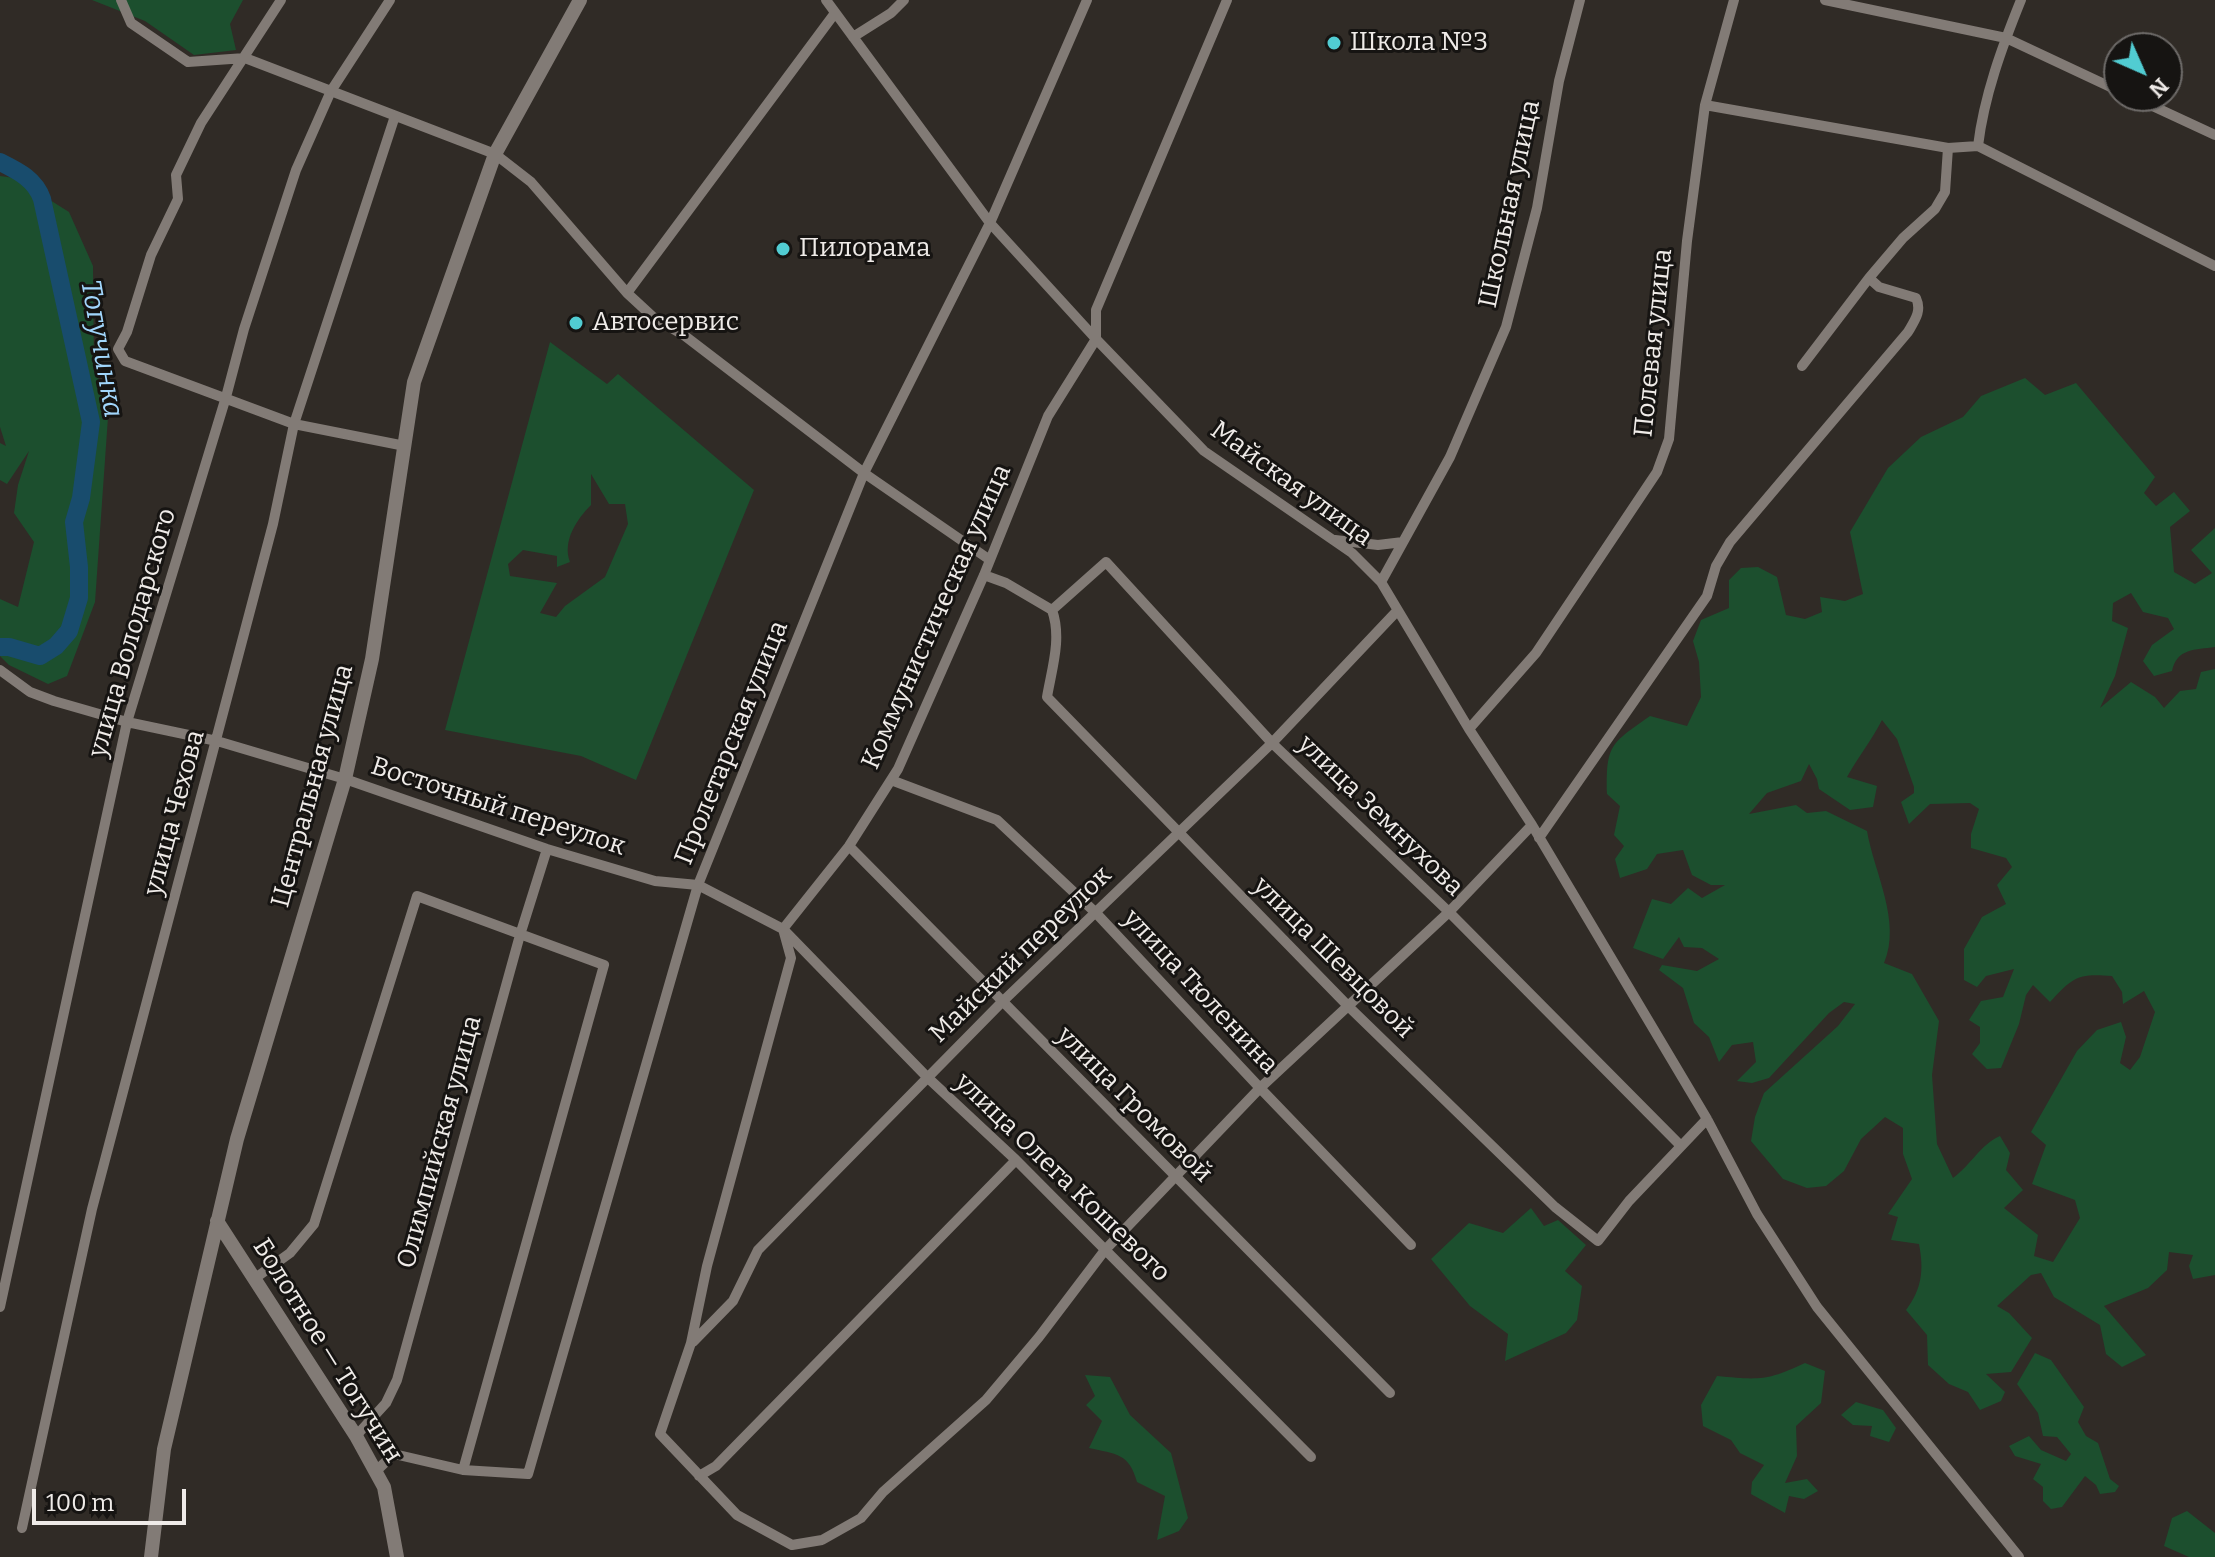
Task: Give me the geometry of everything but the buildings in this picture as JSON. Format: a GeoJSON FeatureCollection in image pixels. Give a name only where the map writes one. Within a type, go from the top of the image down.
{"type":"FeatureCollection","features":[{"type":"Feature","properties":{"kind":"main road","name":"Центральная улица"},"geometry":{"type":"LineString","coordinates":[[151,1557],[164,1449],[237,1139],[345,779],[372,659],[414,382],[495,154],[580,0]]}},
{"type":"Feature","properties":{"kind":"main road","name":"Болотное — Тогучин"},"geometry":{"type":"LineString","coordinates":[[217,1221],[356,1436],[384,1487],[397,1557]]}},
{"type":"Feature","properties":{"kind":"street"},"geometry":{"type":"LineString","coordinates":[[121,0],[131,23],[188,62],[245,58],[495,154],[531,182],[627,293],[653,317],[685,336],[864,473],[990,560]]}},
{"type":"Feature","properties":{"kind":"street"},"geometry":{"type":"LineString","coordinates":[[281,0],[201,123],[176,175],[178,199],[151,255],[127,332],[118,349],[125,361],[294,424],[405,446]]}},
{"type":"Feature","properties":{"kind":"street","name":"улица Володарского"},"geometry":{"type":"LineString","coordinates":[[0,1307],[127,722],[244,329],[296,170],[331,91],[390,0]]}},
{"type":"Feature","properties":{"kind":"street","name":"Майская улица"},"geometry":{"type":"LineString","coordinates":[[826,0],[990,223],[1096,339],[1204,451],[1352,553],[1381,582],[1469,729],[1532,825],[1707,1119],[1757,1214],[1817,1307],[2019,1557]]}},
{"type":"Feature","properties":{"kind":"street"},"geometry":{"type":"LineString","coordinates":[[853,37],[891,13],[904,0]]}},
{"type":"Feature","properties":{"kind":"street","name":"Пролетарская улица"},"geometry":{"type":"LineString","coordinates":[[463,1470],[503,1470],[528,1474],[698,885],[864,473],[990,223],[1087,0]]}},
{"type":"Feature","properties":{"kind":"street","name":"Коммунистическая улица"},"geometry":{"type":"LineString","coordinates":[[783,929],[849,846],[891,780],[984,575],[1048,416],[1096,339],[1096,310],[1227,0]]}},
{"type":"Feature","properties":{"kind":"street","name":"Школьная улица"},"geometry":{"type":"LineString","coordinates":[[1381,582],[1450,457],[1506,327],[1537,208],[1559,81],[1580,0]]}},
{"type":"Feature","properties":{"kind":"street","name":"Полевая улица"},"geometry":{"type":"LineString","coordinates":[[1469,729],[1536,653],[1657,472],[1669,439],[1687,241],[1705,105],[1734,0]]}},
{"type":"Feature","properties":{"kind":"street"},"geometry":{"type":"LineString","coordinates":[[1825,0],[2006,38],[2103,83]]}},
{"type":"Feature","properties":{"kind":"street"},"geometry":{"type":"LineString","coordinates":[[1978,146],[1981,120],[2021,0]]}},
{"type":"Feature","properties":{"kind":"street"},"geometry":{"type":"LineString","coordinates":[[627,293],[835,13]]}},
{"type":"Feature","properties":{"kind":"street"},"geometry":{"type":"LineString","coordinates":[[1705,105],[1948,148],[1978,146],[2215,266]]}},
{"type":"Feature","properties":{"kind":"street"},"geometry":{"type":"LineString","coordinates":[[2165,112],[2215,135]]}},
{"type":"Feature","properties":{"kind":"street","name":"улица Чехова"},"geometry":{"type":"LineString","coordinates":[[22,1528],[92,1209],[273,524],[294,424],[395,116]]}},
{"type":"Feature","properties":{"kind":"street"},"geometry":{"type":"LineString","coordinates":[[1802,366],[1869,278],[1903,238],[1935,209],[1945,192],[1948,148]]}},
{"type":"Feature","properties":{"kind":"street"},"geometry":{"type":"LineString","coordinates":[[1539,838],[1707,596],[1716,566],[1730,542],[1917,317],[1920,306],[1916,298],[1879,287],[1869,278]]}},
{"type":"Feature","properties":{"kind":"street"},"geometry":{"type":"LineString","coordinates":[[1333,540],[1378,545],[1403,542]]}},
{"type":"Feature","properties":{"kind":"street","name":"улица Земнухова"},"geometry":{"type":"LineString","coordinates":[[1052,610],[1106,562],[1272,743],[1449,912],[1681,1146]]}},
{"type":"Feature","properties":{"kind":"street"},"geometry":{"type":"LineString","coordinates":[[984,575],[1006,583],[1052,610]]}},
{"type":"Feature","properties":{"kind":"street","name":"улица Шевцовой"},"geometry":{"type":"LineString","coordinates":[[1052,610],[1057,625],[1056,648],[1047,697],[1349,1007],[1536,1190],[1598,1241],[1629,1201],[1681,1146]]}},
{"type":"Feature","properties":{"kind":"street","name":"Майский переулок"},"geometry":{"type":"LineString","coordinates":[[691,1343],[733,1301],[758,1250],[1001,1003],[1272,743],[1397,611]]}},
{"type":"Feature","properties":{"kind":"street","name":"Восточный переулок"},"geometry":{"type":"LineString","coordinates":[[0,670],[30,692],[54,701],[127,722],[217,741],[345,779],[547,849],[655,881],[698,885],[783,929]]}},
{"type":"Feature","properties":{"kind":"street","name":"улица Тюленина"},"geometry":{"type":"LineString","coordinates":[[891,780],[997,820],[1096,913],[1411,1245]]}},
{"type":"Feature","properties":{"kind":"street"},"geometry":{"type":"LineString","coordinates":[[783,929],[791,958],[707,1266],[691,1343],[660,1434],[737,1515],[792,1545],[822,1540],[861,1518],[883,1492],[986,1400],[1105,1250],[1260,1088],[1449,912],[1532,825]]}},
{"type":"Feature","properties":{"kind":"street","name":"улица Громовой"},"geometry":{"type":"LineString","coordinates":[[849,846],[1390,1393]]}},
{"type":"Feature","properties":{"kind":"street","name":"Олимпийская улица"},"geometry":{"type":"LineString","coordinates":[[356,1436],[386,1403],[397,1380],[520,935],[547,849]]}},
{"type":"Feature","properties":{"kind":"street"},"geometry":{"type":"LineString","coordinates":[[254,1279],[290,1253],[314,1224],[417,896],[604,965],[463,1470],[394,1454],[375,1472]]}},
{"type":"Feature","properties":{"kind":"street","name":"улица Олега Кошевого"},"geometry":{"type":"LineString","coordinates":[[783,929],[927,1077],[1016,1160],[1311,1457]]}},
{"type":"Feature","properties":{"kind":"street"},"geometry":{"type":"LineString","coordinates":[[1681,1146],[1707,1119]]}},
{"type":"Feature","properties":{"kind":"street"},"geometry":{"type":"LineString","coordinates":[[699,1476],[716,1466],[1016,1160]]}},
{"type":"Feature","properties":{"kind":"green space"},"geometry":{"type":"Polygon","coordinates":[[[92,0],[243,0],[230,24],[236,50],[194,55],[145,21],[92,0]]]}},
{"type":"Feature","properties":{"kind":"green space"},"geometry":{"type":"Polygon","coordinates":[[[0,176],[15,178],[69,212],[93,266],[94,372],[103,385],[109,403],[95,602],[67,676],[48,684],[9,665],[0,656],[0,599],[18,607],[34,542],[14,513],[18,485],[29,451],[7,484],[0,480],[0,443],[6,446],[0,427],[0,176]]]}},
{"type":"Feature","properties":{"kind":"green space"},"geometry":{"type":"Polygon","coordinates":[[[550,342],[607,384],[618,374],[754,490],[636,780],[581,756],[445,730],[550,342]],[[591,474],[591,505],[569,538],[570,562],[557,567],[557,556],[523,550],[508,564],[510,576],[557,583],[540,613],[556,617],[565,606],[605,577],[628,524],[625,504],[609,504],[591,474]]]}},
{"type":"Feature","properties":{"kind":"green space"},"geometry":{"type":"Polygon","coordinates":[[[2025,378],[2045,395],[2076,383],[2155,477],[2144,493],[2156,506],[2174,492],[2190,511],[2170,527],[2174,572],[2195,584],[2212,573],[2191,550],[2215,528],[2215,647],[2183,654],[2174,663],[2172,671],[2154,676],[2143,661],[2152,645],[2174,629],[2168,618],[2143,612],[2131,593],[2113,603],[2112,621],[2128,628],[2115,676],[2100,708],[2131,682],[2155,697],[2164,708],[2180,691],[2196,689],[2201,672],[2215,669],[2215,1275],[2193,1279],[2189,1266],[2193,1255],[2169,1252],[2167,1270],[2148,1288],[2104,1306],[2146,1355],[2122,1367],[2106,1354],[2100,1325],[2054,1297],[2041,1273],[2031,1275],[1997,1306],[2009,1313],[2032,1338],[2011,1372],[1986,1374],[2005,1392],[2001,1401],[1980,1410],[1968,1392],[1949,1384],[1928,1365],[1927,1335],[1906,1310],[1920,1279],[1919,1244],[1891,1240],[1898,1217],[1888,1214],[1912,1179],[1903,1154],[1903,1128],[1885,1117],[1861,1139],[1844,1171],[1826,1186],[1807,1188],[1783,1179],[1751,1141],[1755,1117],[1764,1093],[1838,1026],[1855,1004],[1844,1002],[1829,1013],[1769,1078],[1752,1083],[1737,1081],[1756,1062],[1753,1042],[1732,1045],[1719,1062],[1709,1037],[1694,1023],[1683,988],[1659,970],[1662,965],[1697,971],[1719,959],[1702,948],[1684,947],[1679,937],[1663,959],[1633,948],[1652,899],[1671,904],[1688,888],[1702,898],[1725,885],[1711,885],[1692,875],[1683,850],[1657,854],[1647,869],[1620,878],[1615,859],[1624,846],[1614,835],[1620,806],[1607,794],[1607,778],[1613,747],[1650,716],[1687,726],[1701,697],[1699,662],[1693,641],[1701,620],[1729,608],[1729,580],[1741,568],[1758,567],[1777,577],[1786,615],[1805,619],[1822,612],[1820,597],[1845,601],[1863,594],[1850,532],[1888,468],[1921,437],[1963,417],[1981,396],[2025,378]],[[1882,720],[1847,777],[1877,786],[1873,807],[1850,810],[1819,789],[1809,764],[1801,781],[1767,793],[1749,814],[1796,805],[1807,813],[1826,811],[1867,831],[1888,914],[1889,947],[1884,963],[1912,974],[1939,1021],[1932,1075],[1937,1144],[1953,1178],[2000,1136],[2010,1153],[2006,1170],[2023,1190],[2004,1208],[2038,1235],[2034,1256],[2053,1262],[2080,1218],[2075,1200],[2032,1184],[2046,1145],[2031,1132],[2077,1051],[2097,1030],[2121,1022],[2126,1037],[2120,1063],[2130,1070],[2140,1057],[2155,1012],[2144,991],[2123,1004],[2122,992],[2112,976],[2077,978],[2050,1002],[2033,985],[2026,995],[2019,1024],[2001,1068],[1987,1069],[1972,1054],[1980,1043],[1980,1027],[1969,1020],[1981,1001],[2003,997],[2014,969],[1986,976],[1977,987],[1964,980],[1964,949],[1982,917],[2006,904],[1997,885],[2012,867],[2006,858],[1971,848],[1971,834],[1979,809],[1970,803],[1930,804],[1909,824],[1901,802],[1914,793],[1914,787],[1897,739],[1882,720]]]}},
{"type":"Feature","properties":{"kind":"green space"},"geometry":{"type":"Polygon","coordinates":[[[1531,1208],[1544,1226],[1558,1220],[1586,1245],[1565,1271],[1582,1286],[1577,1320],[1566,1333],[1505,1361],[1508,1334],[1470,1306],[1431,1259],[1469,1223],[1503,1233],[1531,1208]]]}},
{"type":"Feature","properties":{"kind":"green space"},"geometry":{"type":"Polygon","coordinates":[[[2035,1353],[2051,1360],[2084,1407],[2078,1422],[2086,1436],[2098,1443],[2110,1479],[2119,1486],[2115,1492],[2100,1494],[2096,1485],[2085,1476],[2062,1507],[2051,1509],[2043,1501],[2043,1487],[2033,1479],[2041,1464],[2015,1456],[2009,1446],[2029,1436],[2041,1450],[2066,1461],[2071,1454],[2057,1437],[2043,1436],[2038,1413],[2017,1384],[2035,1353]]]}},
{"type":"Feature","properties":{"kind":"green space"},"geometry":{"type":"Polygon","coordinates":[[[1805,1363],[1825,1371],[1821,1403],[1796,1426],[1797,1456],[1785,1483],[1807,1479],[1818,1491],[1804,1499],[1789,1496],[1785,1513],[1751,1494],[1752,1482],[1764,1465],[1740,1453],[1731,1440],[1703,1426],[1701,1405],[1717,1376],[1762,1378],[1805,1363]]]}},
{"type":"Feature","properties":{"kind":"green space"},"geometry":{"type":"Polygon","coordinates":[[[1085,1375],[1110,1377],[1130,1415],[1171,1453],[1188,1518],[1179,1531],[1157,1540],[1165,1496],[1137,1482],[1130,1465],[1120,1456],[1089,1448],[1102,1421],[1086,1405],[1095,1396],[1085,1375]]]}},
{"type":"Feature","properties":{"kind":"green space"},"geometry":{"type":"Polygon","coordinates":[[[1856,1402],[1883,1410],[1896,1428],[1889,1442],[1870,1436],[1872,1426],[1853,1425],[1841,1415],[1856,1402]]]}},
{"type":"Feature","properties":{"kind":"green space"},"geometry":{"type":"Polygon","coordinates":[[[2187,1511],[2215,1533],[2215,1557],[2189,1557],[2164,1546],[2172,1518],[2187,1511]]]}},
{"type":"Feature","properties":{"kind":"waterway","name":"Тогучинка"},"geometry":{"type":"LineString","coordinates":[[0,162],[30,181],[42,199],[91,422],[81,498],[74,522],[79,598],[69,631],[56,646],[40,656],[0,647]]}},
{"type":"Feature","properties":{"kind":"place","name":"Школа №3"},"geometry":{"type":"Point","coordinates":[1334,43]}},
{"type":"Feature","properties":{"kind":"place","name":"Пилорама"},"geometry":{"type":"Point","coordinates":[783,249]}},
{"type":"Feature","properties":{"kind":"place","name":"Автосервис"},"geometry":{"type":"Point","coordinates":[576,323]}}]}
